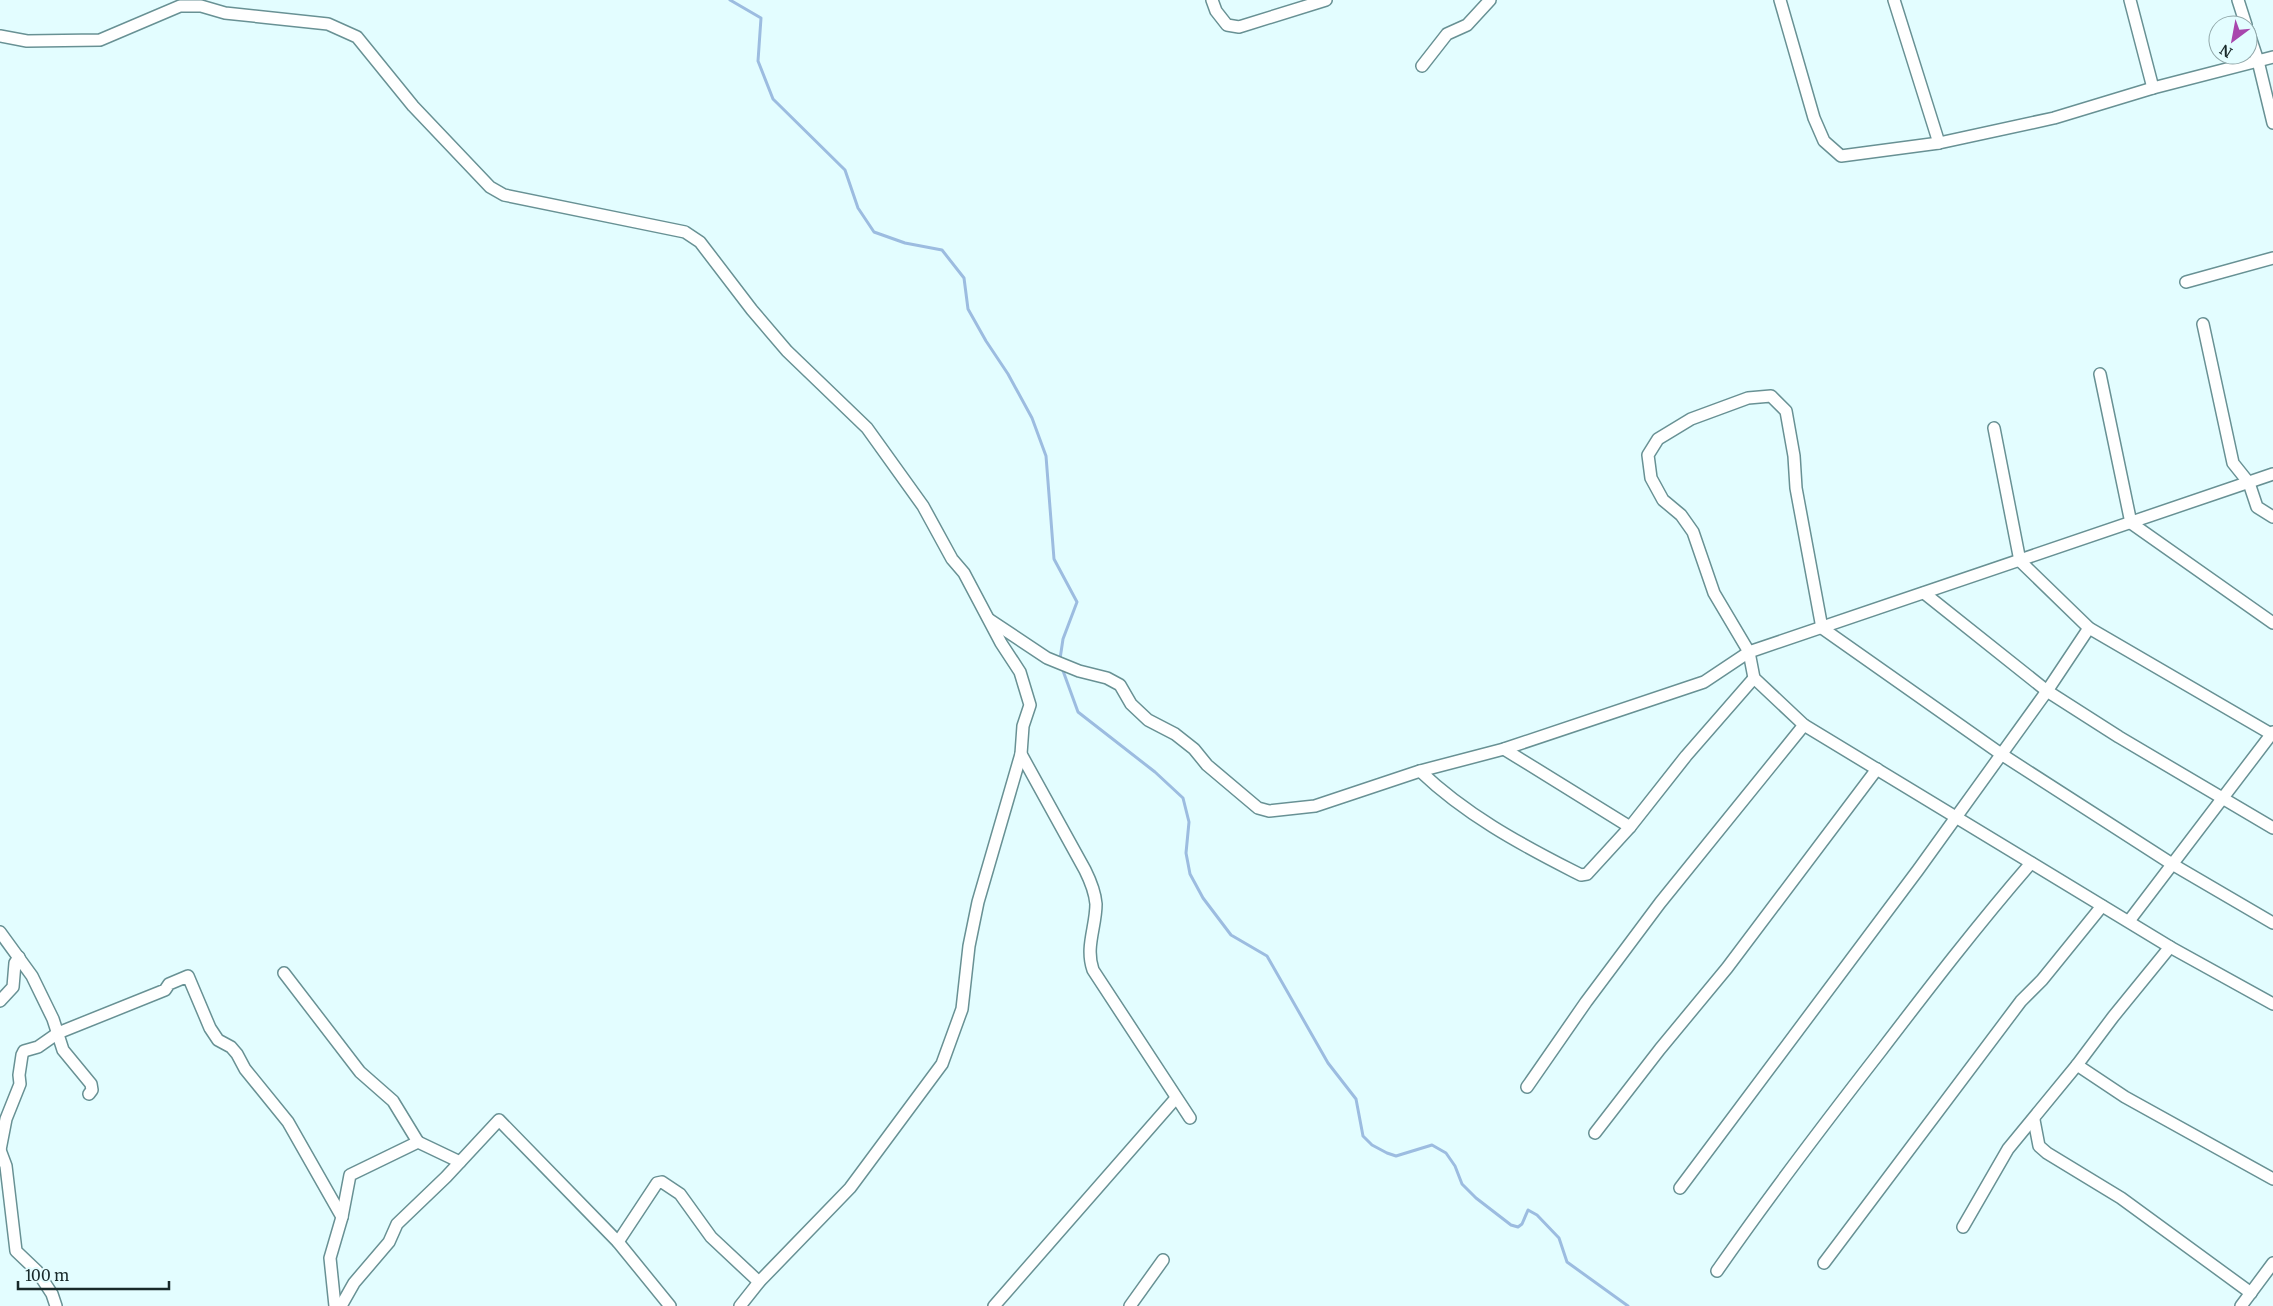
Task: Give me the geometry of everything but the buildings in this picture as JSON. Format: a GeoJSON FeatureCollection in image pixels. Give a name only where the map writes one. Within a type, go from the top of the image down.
{"type":"FeatureCollection","features":[{"type":"Feature","properties":{"kind":"street"},"geometry":{"type":"LineString","coordinates":[[1212,0],[1216,11],[1227,25],[1240,27],[1326,0]]}},
{"type":"Feature","properties":{"kind":"street"},"geometry":{"type":"LineString","coordinates":[[1422,66],[1447,34],[1467,25],[1490,0]]}},
{"type":"Feature","properties":{"kind":"street"},"geometry":{"type":"LineString","coordinates":[[1780,0],[1814,118],[1824,142],[1841,156],[1938,143],[2054,118],[2153,88],[2242,65]]}},
{"type":"Feature","properties":{"kind":"street"},"geometry":{"type":"LineString","coordinates":[[1894,0],[1938,143]]}},
{"type":"Feature","properties":{"kind":"street"},"geometry":{"type":"LineString","coordinates":[[2130,0],[2153,88]]}},
{"type":"Feature","properties":{"kind":"street"},"geometry":{"type":"LineString","coordinates":[[2238,0],[2243,15]]}},
{"type":"Feature","properties":{"kind":"street"},"geometry":{"type":"LineString","coordinates":[[0,36],[26,41],[100,40],[180,6],[201,6],[225,13],[273,19],[322,22],[357,37],[413,106],[490,187],[504,195],[685,232],[700,242],[752,310],[788,351],[866,428],[923,506],[952,559],[964,573],[988,619],[1020,672],[1030,704],[1023,726],[1021,754],[978,902],[969,946],[962,1009],[942,1064],[850,1188],[759,1282],[740,1306]]}},
{"type":"Feature","properties":{"kind":"street"},"geometry":{"type":"LineString","coordinates":[[2273,57],[2258,61],[2273,123]]}},
{"type":"Feature","properties":{"kind":"street"},"geometry":{"type":"LineString","coordinates":[[2186,282],[2273,258]]}},
{"type":"Feature","properties":{"kind":"street"},"geometry":{"type":"LineString","coordinates":[[2203,324],[2233,463],[2249,483],[2257,507],[2273,517]]}},
{"type":"Feature","properties":{"kind":"street"},"geometry":{"type":"LineString","coordinates":[[2100,374],[2131,523],[2273,623]]}},
{"type":"Feature","properties":{"kind":"street"},"geometry":{"type":"LineString","coordinates":[[2273,923],[2172,864],[2001,754],[1822,628],[1796,488],[1794,456],[1786,412],[1771,396],[1748,398],[1691,419],[1658,440],[1648,455],[1651,478],[1663,500],[1681,515],[1693,532],[1714,593],[1749,652],[1754,678],[1804,725],[2170,947],[2273,1004]]}},
{"type":"Feature","properties":{"kind":"street"},"geometry":{"type":"LineString","coordinates":[[1994,428],[2020,561],[2090,628],[2272,734],[2129,921]]}},
{"type":"Feature","properties":{"kind":"street"},"geometry":{"type":"LineString","coordinates":[[988,619],[1047,658],[1079,671],[1107,678],[1120,685],[1131,704],[1148,720],[1175,734],[1194,749],[1207,765],[1258,808],[1269,811],[1315,806],[1420,771],[1504,749],[1704,682],[1749,652],[2273,474]]}},
{"type":"Feature","properties":{"kind":"street"},"geometry":{"type":"LineString","coordinates":[[1924,593],[2047,691],[2118,737],[2273,828]]}},
{"type":"Feature","properties":{"kind":"street"},"geometry":{"type":"LineString","coordinates":[[1680,1188],[1918,870],[2090,628]]}},
{"type":"Feature","properties":{"kind":"street"},"geometry":{"type":"LineString","coordinates":[[1420,771],[1442,793],[1476,817],[1528,848],[1580,875],[1587,874],[1630,827],[1686,756],[1754,678]]}},
{"type":"Feature","properties":{"kind":"street"},"geometry":{"type":"LineString","coordinates":[[1527,1087],[1586,1002],[1660,903],[1804,725]]}},
{"type":"Feature","properties":{"kind":"street"},"geometry":{"type":"LineString","coordinates":[[1504,749],[1630,827]]}},
{"type":"Feature","properties":{"kind":"street"},"geometry":{"type":"LineString","coordinates":[[1021,754],[1086,870],[1093,887],[1096,901],[1095,916],[1089,946],[1089,959],[1093,970],[1190,1118]]}},
{"type":"Feature","properties":{"kind":"street"},"geometry":{"type":"LineString","coordinates":[[1594,1133],[1738,954],[1877,769]]}},
{"type":"Feature","properties":{"kind":"street"},"geometry":{"type":"LineString","coordinates":[[1717,1271],[1777,1185],[1858,1079],[1987,914],[2031,862]]}},
{"type":"Feature","properties":{"kind":"street"},"geometry":{"type":"LineString","coordinates":[[1824,1262],[2021,1002],[2042,980],[2102,906]]}},
{"type":"Feature","properties":{"kind":"street"},"geometry":{"type":"LineString","coordinates":[[0,932],[32,976],[58,1033],[63,1050],[91,1084],[92,1090],[89,1094]]}},
{"type":"Feature","properties":{"kind":"street"},"geometry":{"type":"LineString","coordinates":[[1963,1227],[2008,1149],[2034,1120],[2113,1017],[2170,947]]}},
{"type":"Feature","properties":{"kind":"street"},"geometry":{"type":"LineString","coordinates":[[0,1001],[14,987],[15,963],[19,957]]}},
{"type":"Feature","properties":{"kind":"street"},"geometry":{"type":"LineString","coordinates":[[284,973],[360,1072],[393,1101],[418,1142],[460,1162]]}},
{"type":"Feature","properties":{"kind":"street"},"geometry":{"type":"LineString","coordinates":[[56,1306],[52,1294],[37,1271],[16,1251],[6,1166],[0,1150],[6,1119],[20,1084],[22,1055],[24,1051],[38,1047],[58,1033],[165,990],[169,984],[188,976],[210,1028],[218,1040],[231,1046],[246,1069],[288,1122],[342,1217]]}},
{"type":"Feature","properties":{"kind":"street"},"geometry":{"type":"LineString","coordinates":[[2077,1066],[2125,1097],[2273,1179]]}},
{"type":"Feature","properties":{"kind":"street"},"geometry":{"type":"LineString","coordinates":[[994,1306],[1176,1098]]}},
{"type":"Feature","properties":{"kind":"street"},"geometry":{"type":"LineString","coordinates":[[341,1306],[354,1284],[389,1242],[397,1224],[460,1162],[499,1120],[618,1242],[670,1306]]}},
{"type":"Feature","properties":{"kind":"street"},"geometry":{"type":"LineString","coordinates":[[2034,1120],[2039,1146],[2047,1153],[2121,1198],[2251,1292]]}},
{"type":"Feature","properties":{"kind":"street"},"geometry":{"type":"LineString","coordinates":[[334,1306],[330,1258],[342,1217],[350,1175],[418,1142]]}},
{"type":"Feature","properties":{"kind":"street"},"geometry":{"type":"LineString","coordinates":[[618,1242],[657,1183],[662,1182],[680,1194],[711,1237],[759,1282]]}},
{"type":"Feature","properties":{"kind":"street"},"geometry":{"type":"LineString","coordinates":[[1130,1306],[1164,1260]]}},
{"type":"Feature","properties":{"kind":"street"},"geometry":{"type":"LineString","coordinates":[[2241,1306],[2273,1263]]}},
{"type":"Feature","properties":{"kind":"street"},"geometry":{"type":"LineString","coordinates":[[2262,1277],[2273,1284]]}},
{"type":"Feature","properties":{"kind":"waterway"},"geometry":{"type":"LineString","coordinates":[[730,0],[761,18],[758,61],[773,99],[845,170],[858,208],[874,232],[905,243],[942,250],[964,278],[968,309],[1008,374],[1032,418],[1046,456],[1054,559],[1077,602],[1063,639],[1060,659]]}},
{"type":"Feature","properties":{"kind":"waterway"},"geometry":{"type":"LineString","coordinates":[[1062,668],[1078,712],[1155,772],[1183,798],[1189,822],[1186,853],[1190,874],[1203,898],[1231,935],[1267,956],[1328,1063],[1356,1099],[1363,1136],[1372,1145],[1396,1156],[1432,1145],[1446,1153],[1455,1166],[1462,1184],[1476,1198],[1511,1225],[1518,1227],[1522,1224],[1528,1210],[1537,1215],[1559,1238],[1567,1262],[1628,1306]]}}]}
